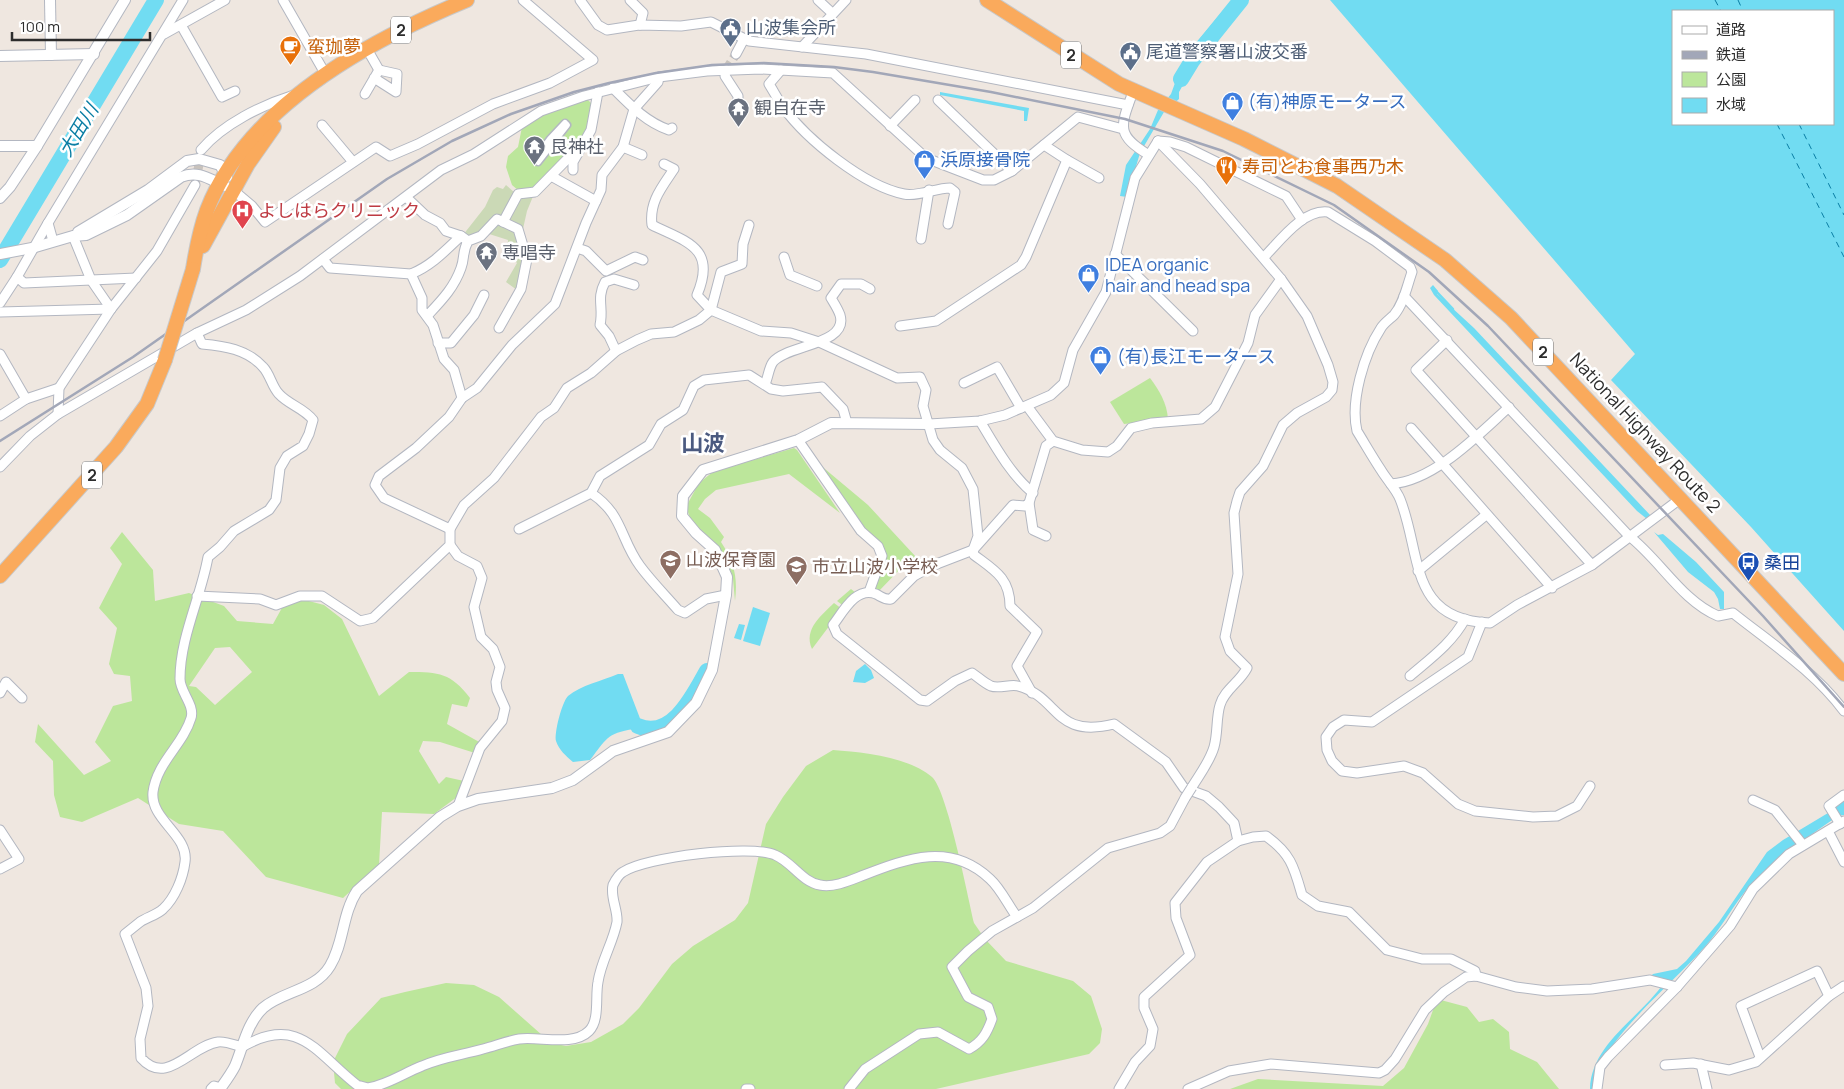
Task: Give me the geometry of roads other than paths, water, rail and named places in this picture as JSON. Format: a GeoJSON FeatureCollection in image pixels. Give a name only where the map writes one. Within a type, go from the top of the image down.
{"type":"FeatureCollection","features":[{"type":"Feature","properties":{"kind":"highway","name":"2"},"geometry":{"type":"LineString","coordinates":[[0,576],[116,447],[147,404],[165,360],[193,269],[207,210],[257,134],[301,92],[338,67],[406,27],[467,0]]}},
{"type":"Feature","properties":{"kind":"highway","name":"National Highway Route 2"},"geometry":{"type":"LineString","coordinates":[[987,0],[1130,98],[1160,102],[1244,139],[1337,186],[1445,260],[1511,318],[1844,674]]}},
{"type":"Feature","properties":{"kind":"highway","name":"2"},"geometry":{"type":"LineString","coordinates":[[226,183],[256,152],[283,117],[338,67]]}},
{"type":"Feature","properties":{"kind":"street"},"geometry":{"type":"LineString","coordinates":[[50,0],[51,55]]}},
{"type":"Feature","properties":{"kind":"street"},"geometry":{"type":"LineString","coordinates":[[0,198],[10,187],[37,146],[125,0]]}},
{"type":"Feature","properties":{"kind":"street"},"geometry":{"type":"LineString","coordinates":[[0,303],[17,277],[31,248],[164,34],[183,0]]}},
{"type":"Feature","properties":{"kind":"street"},"geometry":{"type":"LineString","coordinates":[[164,34],[225,0]]}},
{"type":"Feature","properties":{"kind":"street"},"geometry":{"type":"LineString","coordinates":[[283,0],[326,75]]}},
{"type":"Feature","properties":{"kind":"street"},"geometry":{"type":"LineString","coordinates":[[0,254],[31,248],[73,236],[86,235],[126,215],[181,177],[190,173],[202,174],[226,183],[252,206],[265,222],[376,147],[390,156],[493,104],[550,83],[593,60],[523,0]]}},
{"type":"Feature","properties":{"kind":"street"},"geometry":{"type":"LineString","coordinates":[[580,0],[598,25],[607,30],[640,25],[680,26],[711,22],[744,39],[866,54],[1130,98],[1123,129],[1126,138],[1134,146],[1149,155]]}},
{"type":"Feature","properties":{"kind":"street"},"geometry":{"type":"LineString","coordinates":[[630,0],[643,13],[640,25]]}},
{"type":"Feature","properties":{"kind":"street"},"geometry":{"type":"LineString","coordinates":[[818,0],[832,13]]}},
{"type":"Feature","properties":{"kind":"street"},"geometry":{"type":"LineString","coordinates":[[802,47],[846,0]]}},
{"type":"Feature","properties":{"kind":"street"},"geometry":{"type":"LineString","coordinates":[[181,25],[222,97],[234,90]]}},
{"type":"Feature","properties":{"kind":"street"},"geometry":{"type":"LineString","coordinates":[[736,54],[744,39]]}},
{"type":"Feature","properties":{"kind":"street"},"geometry":{"type":"LineString","coordinates":[[367,49],[379,70],[397,74],[396,92],[374,78]]}},
{"type":"Feature","properties":{"kind":"street"},"geometry":{"type":"LineString","coordinates":[[0,56],[94,54]]}},
{"type":"Feature","properties":{"kind":"street"},"geometry":{"type":"LineString","coordinates":[[365,94],[379,70]]}},
{"type":"Feature","properties":{"kind":"street"},"geometry":{"type":"LineString","coordinates":[[0,467],[30,436],[58,414],[197,333],[246,310],[300,276],[441,170],[474,154],[541,110],[598,92],[659,77],[726,70],[781,70],[833,73],[926,158],[983,180],[994,180],[1012,170],[1078,117],[1123,129]]}},
{"type":"Feature","properties":{"kind":"street"},"geometry":{"type":"LineString","coordinates":[[726,70],[725,76],[738,96],[738,109]]}},
{"type":"Feature","properties":{"kind":"street"},"geometry":{"type":"LineString","coordinates":[[781,70],[769,84],[783,108],[813,140],[846,166],[876,183],[905,194],[950,188],[955,192],[948,224]]}},
{"type":"Feature","properties":{"kind":"street"},"geometry":{"type":"LineString","coordinates":[[450,529],[384,498],[375,486],[379,476],[416,448],[449,417],[462,398],[477,388],[512,345],[555,304],[602,190],[602,175],[623,147],[634,109],[658,82],[659,77]]}},
{"type":"Feature","properties":{"kind":"street"},"geometry":{"type":"LineString","coordinates":[[614,88],[634,109],[656,125],[669,130],[672,128]]}},
{"type":"Feature","properties":{"kind":"street"},"geometry":{"type":"LineString","coordinates":[[201,150],[213,136],[272,102],[301,92]]}},
{"type":"Feature","properties":{"kind":"street"},"geometry":{"type":"LineString","coordinates":[[573,170],[573,162],[591,130],[598,92]]}},
{"type":"Feature","properties":{"kind":"street"},"geometry":{"type":"LineString","coordinates":[[890,126],[914,100]]}},
{"type":"Feature","properties":{"kind":"street"},"geometry":{"type":"LineString","coordinates":[[938,100],[1012,170]]}},
{"type":"Feature","properties":{"kind":"street"},"geometry":{"type":"LineString","coordinates":[[566,124],[538,162],[535,160],[550,138],[566,124]]}},
{"type":"Feature","properties":{"kind":"street"},"geometry":{"type":"LineString","coordinates":[[322,125],[353,162]]}},
{"type":"Feature","properties":{"kind":"street"},"geometry":{"type":"LineString","coordinates":[[218,1088],[234,1067],[252,1022],[264,1007],[319,979],[330,967],[337,950],[348,905],[357,891],[440,817],[458,806],[478,799],[552,788],[573,780],[612,751],[668,732],[696,704],[712,670],[726,595],[727,577],[715,550],[696,533],[682,516],[683,496],[703,470],[798,440],[832,423],[930,424],[980,421],[1024,407],[1051,395],[1064,383],[1073,350],[1106,292],[1135,178],[1158,141]]}},
{"type":"Feature","properties":{"kind":"street"},"geometry":{"type":"LineString","coordinates":[[1158,141],[1170,142],[1186,147],[1286,196],[1302,220]]}},
{"type":"Feature","properties":{"kind":"street"},"geometry":{"type":"LineString","coordinates":[[849,1089],[865,1068],[919,1034],[938,1032],[969,1049],[979,1043],[992,1019],[988,1007],[968,996],[952,967],[992,931],[1017,917],[1066,883],[1108,848],[1160,833],[1170,826],[1215,745],[1220,705],[1224,696],[1242,679],[1247,668],[1230,651],[1225,637],[1238,574],[1234,513],[1237,501],[1240,492],[1263,466],[1283,425],[1297,413],[1326,397],[1332,390],[1333,382],[1328,365],[1307,316],[1281,279],[1264,257],[1158,141]]}},
{"type":"Feature","properties":{"kind":"street"},"geometry":{"type":"LineString","coordinates":[[504,222],[518,194],[535,192],[581,145]]}},
{"type":"Feature","properties":{"kind":"street"},"geometry":{"type":"LineString","coordinates":[[1044,145],[1099,178]]}},
{"type":"Feature","properties":{"kind":"street"},"geometry":{"type":"LineString","coordinates":[[0,146],[37,146]]}},
{"type":"Feature","properties":{"kind":"street"},"geometry":{"type":"LineString","coordinates":[[623,147],[642,155]]}},
{"type":"Feature","properties":{"kind":"street"},"geometry":{"type":"LineString","coordinates":[[73,236],[148,190],[187,161],[199,159],[220,165],[226,183]]}},
{"type":"Feature","properties":{"kind":"street"},"geometry":{"type":"LineString","coordinates":[[900,326],[936,321],[1021,265],[1067,160]]}},
{"type":"Feature","properties":{"kind":"street"},"geometry":{"type":"LineString","coordinates":[[664,164],[674,169],[655,196],[650,214],[652,225],[695,246],[702,257],[704,279],[697,295],[711,310],[761,330],[791,332],[819,342],[876,370],[897,378],[920,377],[926,390],[923,406],[930,424],[933,440],[940,450],[962,468],[973,489],[978,536],[973,550],[974,555],[1000,574],[1010,592],[1010,606],[1037,632],[1017,666],[1032,694]]}},
{"type":"Feature","properties":{"kind":"street"},"geometry":{"type":"LineString","coordinates":[[551,176],[596,201]]}},
{"type":"Feature","properties":{"kind":"street"},"geometry":{"type":"LineString","coordinates":[[58,414],[59,388],[111,310],[157,251],[195,185]]}},
{"type":"Feature","properties":{"kind":"street"},"geometry":{"type":"LineString","coordinates":[[921,239],[929,190]]}},
{"type":"Feature","properties":{"kind":"street"},"geometry":{"type":"LineString","coordinates":[[406,197],[446,231],[464,238],[482,236],[497,219],[518,229],[527,259],[522,290],[499,328]]}},
{"type":"Feature","properties":{"kind":"street"},"geometry":{"type":"LineString","coordinates":[[1264,257],[1302,220],[1321,211],[1328,212],[1375,241],[1410,267],[1412,272],[1404,296],[1395,314],[1381,328],[1358,386],[1354,420],[1357,431],[1400,500],[1418,571],[1429,594],[1446,611],[1465,619],[1490,623],[1516,605],[1552,588],[1592,565],[1680,499]]}},
{"type":"Feature","properties":{"kind":"street"},"geometry":{"type":"LineString","coordinates":[[48,223],[54,241]]}},
{"type":"Feature","properties":{"kind":"street"},"geometry":{"type":"LineString","coordinates":[[458,806],[480,748],[502,722],[505,708],[496,682],[500,667],[493,649],[481,637],[474,607],[482,578],[477,566],[458,556],[450,545],[450,529],[464,504],[494,478],[541,417],[554,408],[567,388],[591,373],[616,351],[652,334],[674,332],[686,328],[711,310],[720,272],[742,264],[743,244],[749,225]]}},
{"type":"Feature","properties":{"kind":"street"},"geometry":{"type":"LineString","coordinates":[[73,236],[91,280],[111,310]]}},
{"type":"Feature","properties":{"kind":"street"},"geometry":{"type":"LineString","coordinates":[[323,259],[330,268],[411,274],[434,261],[464,238]]}},
{"type":"Feature","properties":{"kind":"street"},"geometry":{"type":"LineString","coordinates":[[426,316],[450,292],[462,266],[464,238]]}},
{"type":"Feature","properties":{"kind":"street"},"geometry":{"type":"LineString","coordinates":[[577,248],[586,250],[606,271],[635,257],[643,260]]}},
{"type":"Feature","properties":{"kind":"street"},"geometry":{"type":"LineString","coordinates":[[1115,254],[1193,331]]}},
{"type":"Feature","properties":{"kind":"street"},"geometry":{"type":"LineString","coordinates":[[784,257],[790,274],[817,286]]}},
{"type":"Feature","properties":{"kind":"street"},"geometry":{"type":"LineString","coordinates":[[411,274],[422,298],[422,310],[433,325],[444,360],[454,370],[462,398]]}},
{"type":"Feature","properties":{"kind":"street"},"geometry":{"type":"LineString","coordinates":[[17,277],[24,283],[136,278]]}},
{"type":"Feature","properties":{"kind":"street"},"geometry":{"type":"LineString","coordinates":[[616,351],[609,336],[600,325],[602,314],[599,294],[606,282],[614,279],[634,286]]}},
{"type":"Feature","properties":{"kind":"street"},"geometry":{"type":"LineString","coordinates":[[964,383],[996,367],[1024,407],[1053,442],[1082,450],[1108,452],[1117,446],[1131,428],[1152,423],[1201,419],[1215,407],[1248,343],[1255,315],[1281,279]]}},
{"type":"Feature","properties":{"kind":"street"},"geometry":{"type":"LineString","coordinates":[[765,384],[773,362],[786,353],[832,336],[838,329],[840,314],[831,298],[841,284],[860,284],[870,289]]}},
{"type":"Feature","properties":{"kind":"street"},"geometry":{"type":"LineString","coordinates":[[438,343],[451,342],[474,315],[484,295]]}},
{"type":"Feature","properties":{"kind":"street"},"geometry":{"type":"LineString","coordinates":[[1404,296],[1629,536],[1641,545],[1702,608],[1718,616],[1733,613],[1806,669],[1834,697],[1844,711]]}},
{"type":"Feature","properties":{"kind":"street"},"geometry":{"type":"LineString","coordinates":[[0,312],[111,310]]}},
{"type":"Feature","properties":{"kind":"street"},"geometry":{"type":"LineString","coordinates":[[197,333],[202,344],[229,347],[251,357],[264,368],[279,394],[309,414],[313,420],[303,446],[287,456],[280,468],[276,500],[269,510],[234,531],[220,548],[208,557],[197,596],[180,668],[180,682],[192,712],[191,718],[166,758],[153,792],[153,802],[163,820],[178,840],[186,860],[175,894],[162,910],[140,922],[125,934],[146,988],[148,1006],[140,1039],[141,1058],[148,1066],[160,1070],[178,1063],[204,1046],[220,1042],[242,1047],[255,1040],[291,1034],[306,1041],[357,1085],[368,1088],[452,1055],[520,1039],[569,1039],[582,1036],[590,1030],[595,1018],[598,982],[616,923],[617,910],[612,891],[614,883],[621,872],[644,863],[693,853],[760,851],[774,854],[788,861],[805,878],[819,885],[843,883],[888,866],[941,855],[966,862],[990,879],[1017,917]]}},
{"type":"Feature","properties":{"kind":"street"},"geometry":{"type":"LineString","coordinates":[[1447,340],[1416,370],[1592,565]]}},
{"type":"Feature","properties":{"kind":"street"},"geometry":{"type":"LineString","coordinates":[[0,354],[26,399]]}},
{"type":"Feature","properties":{"kind":"street"},"geometry":{"type":"LineString","coordinates":[[520,530],[591,493],[600,476],[649,445],[661,424],[683,410],[694,386],[704,380],[750,374],[771,389],[783,391],[822,387],[844,409],[847,423]]}},
{"type":"Feature","properties":{"kind":"street"},"geometry":{"type":"LineString","coordinates":[[0,416],[26,399],[59,388]]}},
{"type":"Feature","properties":{"kind":"street"},"geometry":{"type":"LineString","coordinates":[[1391,484],[1407,483],[1441,464],[1509,407]]}},
{"type":"Feature","properties":{"kind":"street"},"geometry":{"type":"LineString","coordinates":[[980,421],[999,452],[1025,486],[1033,493]]}},
{"type":"Feature","properties":{"kind":"street"},"geometry":{"type":"LineString","coordinates":[[1411,428],[1552,588]]}},
{"type":"Feature","properties":{"kind":"street"},"geometry":{"type":"LineString","coordinates":[[798,440],[861,531],[878,546],[882,556],[869,592]]}},
{"type":"Feature","properties":{"kind":"street"},"geometry":{"type":"LineString","coordinates":[[1046,536],[1033,530],[1029,504],[1046,446],[1053,442]]}},
{"type":"Feature","properties":{"kind":"street"},"geometry":{"type":"LineString","coordinates":[[591,493],[604,502],[619,522],[638,564],[678,610],[685,613],[706,598],[726,595]]}},
{"type":"Feature","properties":{"kind":"street"},"geometry":{"type":"LineString","coordinates":[[1029,504],[1024,506],[1013,505],[973,550],[934,565],[914,576],[891,598],[886,600],[869,592],[856,596],[833,625],[837,634],[920,700],[927,701],[955,680],[972,673],[992,686],[1018,686],[1032,694],[1066,723],[1098,728],[1114,724],[1166,762],[1184,788],[1206,796],[1219,807],[1234,823],[1238,841]]}},
{"type":"Feature","properties":{"kind":"street"},"geometry":{"type":"LineString","coordinates":[[1418,571],[1486,515]]}},
{"type":"Feature","properties":{"kind":"street"},"geometry":{"type":"LineString","coordinates":[[197,596],[260,599],[276,605],[300,596],[322,596],[360,621],[373,618],[450,545]]}},
{"type":"Feature","properties":{"kind":"street"},"geometry":{"type":"LineString","coordinates":[[1410,676],[1448,644],[1457,634],[1465,619]]}},
{"type":"Feature","properties":{"kind":"street"},"geometry":{"type":"LineString","coordinates":[[1482,622],[1468,657],[1372,722],[1344,720],[1333,727],[1326,737],[1327,750],[1332,761],[1342,770],[1357,773],[1404,766],[1423,773],[1458,804],[1475,811],[1533,817],[1557,816],[1577,806],[1590,786]]}},
{"type":"Feature","properties":{"kind":"street"},"geometry":{"type":"LineString","coordinates":[[1001,686],[1022,676]]}},
{"type":"Feature","properties":{"kind":"street"},"geometry":{"type":"LineString","coordinates":[[0,693],[6,682],[22,698]]}},
{"type":"Feature","properties":{"kind":"street"},"geometry":{"type":"LineString","coordinates":[[1597,1089],[1600,1067],[1670,985],[1730,926],[1753,889],[1789,854],[1842,822],[1828,806],[1844,795]]}},
{"type":"Feature","properties":{"kind":"street"},"geometry":{"type":"LineString","coordinates":[[1753,800],[1774,810],[1803,845]]}},
{"type":"Feature","properties":{"kind":"street"},"geometry":{"type":"LineString","coordinates":[[0,830],[19,859],[0,869]]}},
{"type":"Feature","properties":{"kind":"street"},"geometry":{"type":"LineString","coordinates":[[1828,831],[1844,862]]}},
{"type":"Feature","properties":{"kind":"street"},"geometry":{"type":"LineString","coordinates":[[1119,1089],[1135,1062],[1150,1046],[1153,1029],[1144,1008],[1144,998],[1190,955],[1176,918],[1175,903],[1207,862],[1238,841],[1253,836],[1266,836],[1282,847],[1295,867],[1302,895],[1318,906],[1349,912],[1387,950],[1422,959],[1451,959],[1475,971],[1476,976]]}},
{"type":"Feature","properties":{"kind":"street"},"geometry":{"type":"LineString","coordinates":[[1760,1057],[1741,1006],[1817,970],[1829,996]]}},
{"type":"Feature","properties":{"kind":"street"},"geometry":{"type":"LineString","coordinates":[[1188,1089],[1229,1070],[1271,1064],[1379,1073],[1385,1070],[1395,1059],[1425,1010],[1444,992],[1466,977],[1476,976],[1516,987],[1547,990],[1592,989],[1650,980],[1670,985]]}},
{"type":"Feature","properties":{"kind":"street"},"geometry":{"type":"LineString","coordinates":[[1665,1065],[1700,1064],[1729,1070],[1756,1062],[1829,996],[1844,986]]}},
{"type":"Feature","properties":{"kind":"street"},"geometry":{"type":"LineString","coordinates":[[1700,1064],[1707,1089]]}},
{"type":"Feature","properties":{"kind":"water"},"geometry":{"type":"Polygon","coordinates":[[[1232,0],[1249,0],[1204,52],[1194,45],[1232,0]]]}},
{"type":"Feature","properties":{"kind":"water"},"geometry":{"type":"Polygon","coordinates":[[[1330,0],[1844,0],[1844,631],[1751,527],[1611,380],[1635,354],[1330,0]]]}},
{"type":"Feature","properties":{"kind":"water"},"geometry":{"type":"Polygon","coordinates":[[[1188,57],[1196,62],[1179,92],[1179,99],[1164,112],[1140,153],[1127,197],[1120,196],[1126,165],[1150,129],[1158,110],[1171,94],[1179,72],[1188,57]]]}},
{"type":"Feature","properties":{"kind":"water"},"geometry":{"type":"Polygon","coordinates":[[[940,92],[1029,108],[1027,121],[1024,121],[1024,111],[940,95],[940,92]]]}},
{"type":"Feature","properties":{"kind":"water"},"geometry":{"type":"Polygon","coordinates":[[[1433,285],[1438,291],[1437,294],[1474,328],[1651,516],[1647,519],[1637,511],[1434,295],[1430,288],[1433,285]]]}},
{"type":"Feature","properties":{"kind":"water"},"geometry":{"type":"Polygon","coordinates":[[[1654,532],[1658,535],[1663,534],[1696,562],[1724,592],[1724,609],[1720,609],[1714,592],[1688,572],[1654,532]]]}},
{"type":"Feature","properties":{"kind":"water"},"geometry":{"type":"Polygon","coordinates":[[[753,607],[770,613],[760,646],[743,641],[753,607]]]}},
{"type":"Feature","properties":{"kind":"water"},"geometry":{"type":"Polygon","coordinates":[[[739,624],[745,625],[741,640],[734,638],[739,624]]]}},
{"type":"Feature","properties":{"kind":"water"},"geometry":{"type":"Polygon","coordinates":[[[865,664],[871,670],[874,678],[865,683],[853,682],[856,671],[865,664]]]}},
{"type":"Feature","properties":{"kind":"water"},"geometry":{"type":"Polygon","coordinates":[[[618,674],[623,674],[641,721],[634,729],[612,735],[608,738],[590,760],[573,762],[565,755],[556,741],[557,725],[566,699],[579,689],[618,674]]]}},
{"type":"Feature","properties":{"kind":"water"},"geometry":{"type":"Polygon","coordinates":[[[1844,800],[1844,815],[1838,816],[1797,844],[1752,883],[1709,942],[1623,1032],[1608,1052],[1598,1071],[1593,1089],[1590,1089],[1593,1073],[1599,1058],[1608,1044],[1644,1007],[1665,981],[1662,978],[1651,976],[1677,969],[1686,961],[1719,922],[1767,852],[1783,840],[1833,810],[1844,800]]]}},
{"type":"Feature","properties":{"kind":"waterway","name":"大田川"},"geometry":{"type":"LineString","coordinates":[[0,260],[156,0]]}},
{"type":"Feature","properties":{"kind":"waterway"},"geometry":{"type":"LineString","coordinates":[[1181,79],[1192,61],[1241,0]]}},
{"type":"Feature","properties":{"kind":"waterway"},"geometry":{"type":"LineString","coordinates":[[1436,291],[1453,309]]}},
{"type":"Feature","properties":{"kind":"waterway"},"geometry":{"type":"LineString","coordinates":[[638,726],[650,729],[661,727],[671,721],[680,713],[696,691],[707,671]]}},
{"type":"Feature","properties":{"kind":"tunnel"},"geometry":{"type":"LineString","coordinates":[[726,70],[736,54]]}},
{"type":"Feature","properties":{"kind":"tunnel"},"geometry":{"type":"LineString","coordinates":[[195,185],[201,154]]}},
{"type":"Feature","properties":{"kind":"railway"},"geometry":{"type":"LineString","coordinates":[[0,441],[133,357],[387,179],[452,141],[511,114],[574,92],[609,83],[656,73],[712,65],[764,63],[834,67],[873,72],[991,92],[1125,119],[1223,151],[1334,205],[1429,272],[1488,326],[1763,616],[1844,707]]}},
{"type":"Feature","properties":{"kind":"place","name":"山波集会所"},"geometry":{"type":"Point","coordinates":[730,47]}},
{"type":"Feature","properties":{"kind":"place","name":"蛮珈夢"},"geometry":{"type":"Point","coordinates":[291,66]}},
{"type":"Feature","properties":{"kind":"place","name":"尾道警察署山波交番"},"geometry":{"type":"Point","coordinates":[1130,71]}},
{"type":"Feature","properties":{"kind":"place","name":"(有)神原モータース"},"geometry":{"type":"Point","coordinates":[1232,121]}},
{"type":"Feature","properties":{"kind":"place","name":"観自在寺"},"geometry":{"type":"Point","coordinates":[738,127]}},
{"type":"Feature","properties":{"kind":"place","name":"艮神社"},"geometry":{"type":"Point","coordinates":[534,166]}},
{"type":"Feature","properties":{"kind":"place","name":"浜原接骨院"},"geometry":{"type":"Point","coordinates":[924,179]}},
{"type":"Feature","properties":{"kind":"place","name":"寿司とお食事西乃木"},"geometry":{"type":"Point","coordinates":[1226,186]}},
{"type":"Feature","properties":{"kind":"place","name":"よしはらクリニック"},"geometry":{"type":"Point","coordinates":[242,230]}},
{"type":"Feature","properties":{"kind":"place","name":"専唱寺"},"geometry":{"type":"Point","coordinates":[486,272]}},
{"type":"Feature","properties":{"kind":"place","name":"IDEA organic hair and head spa"},"geometry":{"type":"Point","coordinates":[1089,294]}},
{"type":"Feature","properties":{"kind":"place","name":"(有)長江モータース"},"geometry":{"type":"Point","coordinates":[1101,376]}},
{"type":"Feature","properties":{"kind":"place","name":"山波保育園"},"geometry":{"type":"Point","coordinates":[670,579]}},
{"type":"Feature","properties":{"kind":"place","name":"桑田"},"geometry":{"type":"Point","coordinates":[1748,582]}},
{"type":"Feature","properties":{"kind":"place","name":"市立山波小学校"},"geometry":{"type":"Point","coordinates":[796,586]}},
{"type":"Feature","properties":{"kind":"district","name":"山波"},"geometry":{"type":"Point","coordinates":[703,443]}}]}
